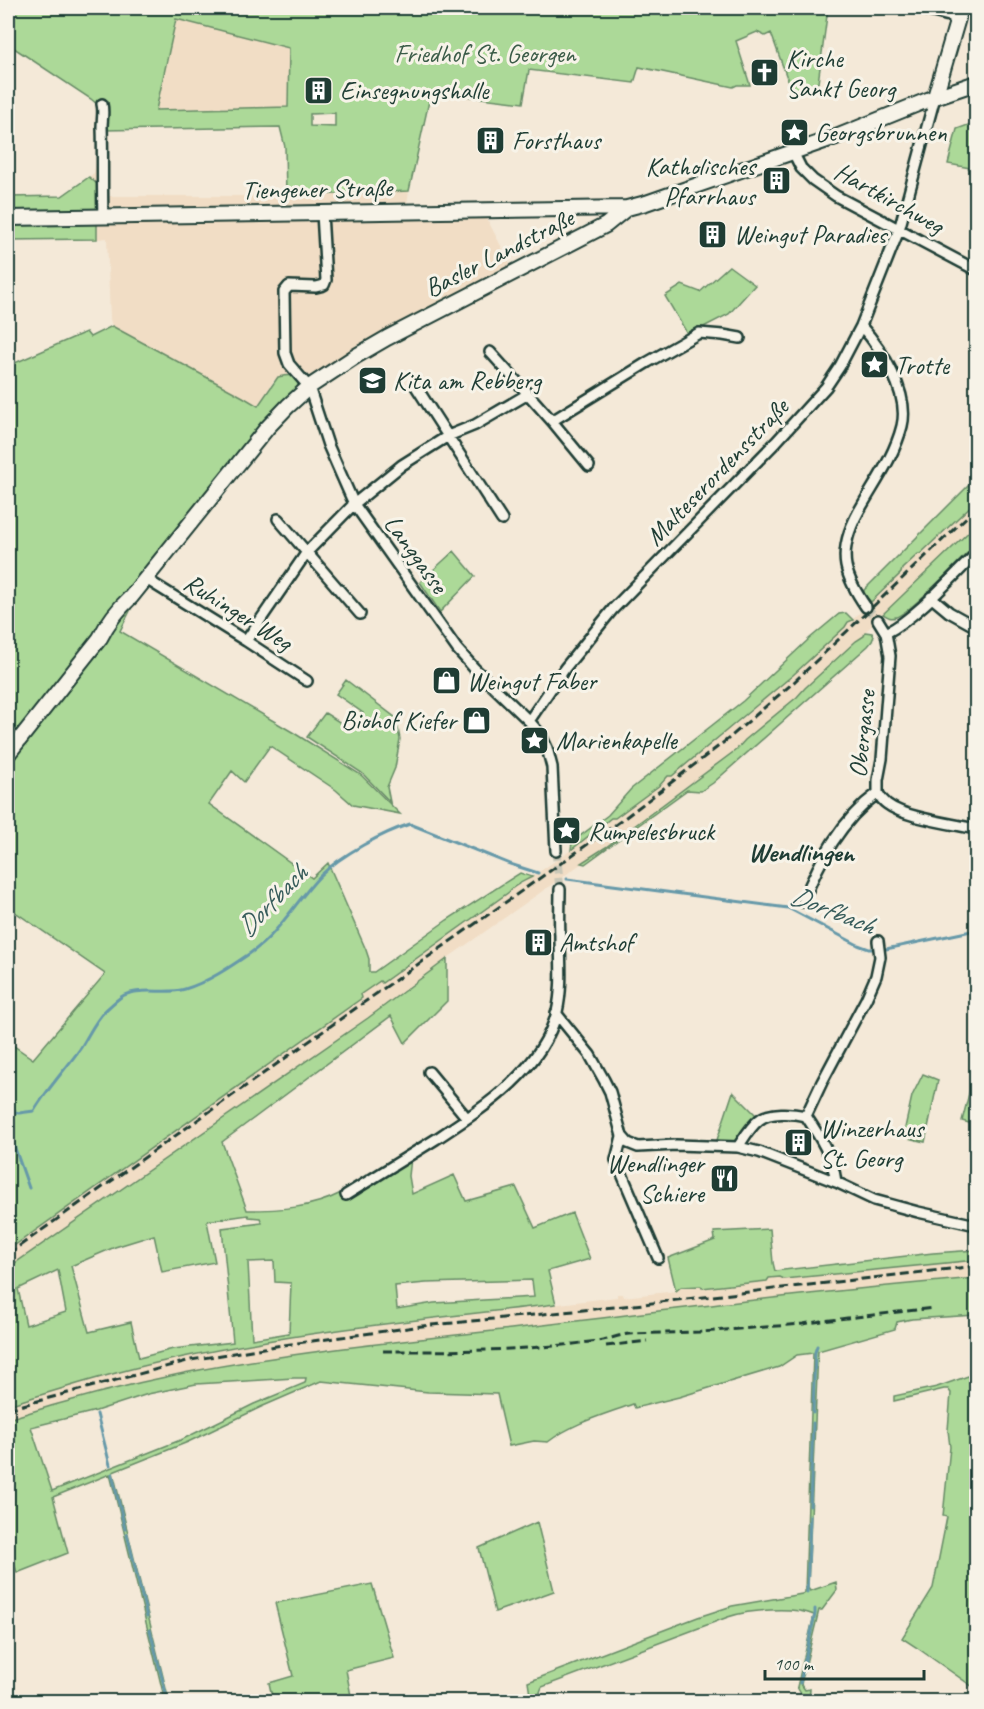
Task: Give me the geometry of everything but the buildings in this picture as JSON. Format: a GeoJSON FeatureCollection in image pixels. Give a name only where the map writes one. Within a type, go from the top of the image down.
{"type":"FeatureCollection","features":[{"type":"Feature","properties":{"kind":"street"},"geometry":{"type":"LineString","coordinates":[[917,8],[959,13],[935,97]]}},
{"type":"Feature","properties":{"kind":"street","name":"Basler Landstraße"},"geometry":{"type":"LineString","coordinates":[[8,754],[100,638],[107,624],[267,428],[309,387],[387,338],[606,225],[627,208],[854,131],[935,97],[976,83]]}},
{"type":"Feature","properties":{"kind":"street","name":"Malteserordensstraße"},"geometry":{"type":"LineString","coordinates":[[529,721],[565,668],[614,609],[744,476],[826,387],[840,366],[861,327],[899,230],[935,97]]}},
{"type":"Feature","properties":{"kind":"street"},"geometry":{"type":"LineString","coordinates":[[102,104],[103,217]]}},
{"type":"Feature","properties":{"kind":"street","name":"Hartkirchweg"},"geometry":{"type":"LineString","coordinates":[[793,152],[801,168],[836,196],[976,270]]}},
{"type":"Feature","properties":{"kind":"street","name":"Tiengener Straße"},"geometry":{"type":"LineString","coordinates":[[8,218],[627,208]]}},
{"type":"Feature","properties":{"kind":"street"},"geometry":{"type":"LineString","coordinates":[[309,387],[289,364],[285,353],[284,292],[289,286],[324,285],[326,280],[322,213]]}},
{"type":"Feature","properties":{"kind":"street"},"geometry":{"type":"LineString","coordinates":[[861,327],[884,357],[899,389],[903,410],[903,425],[888,460],[855,517],[847,541],[846,564],[850,581],[866,607]]}},
{"type":"Feature","properties":{"kind":"street"},"geometry":{"type":"LineString","coordinates":[[552,421],[699,333],[740,338]]}},
{"type":"Feature","properties":{"kind":"street"},"geometry":{"type":"LineString","coordinates":[[490,352],[589,466]]}},
{"type":"Feature","properties":{"kind":"street"},"geometry":{"type":"LineString","coordinates":[[415,385],[502,520]]}},
{"type":"Feature","properties":{"kind":"street","name":"Langgasse"},"geometry":{"type":"LineString","coordinates":[[309,387],[328,445],[354,504],[458,650],[529,721]]}},
{"type":"Feature","properties":{"kind":"street"},"geometry":{"type":"LineString","coordinates":[[246,641],[307,552],[354,504],[402,465],[448,436],[474,425],[528,394]]}},
{"type":"Feature","properties":{"kind":"street"},"geometry":{"type":"LineString","coordinates":[[278,519],[360,614]]}},
{"type":"Feature","properties":{"kind":"street"},"geometry":{"type":"LineString","coordinates":[[886,633],[913,615],[976,554]]}},
{"type":"Feature","properties":{"kind":"street","name":"Ruhinger Weg"},"geometry":{"type":"LineString","coordinates":[[146,579],[307,681]]}},
{"type":"Feature","properties":{"kind":"street"},"geometry":{"type":"LineString","coordinates":[[931,597],[950,612],[976,627]]}},
{"type":"Feature","properties":{"kind":"street","name":"Obergasse"},"geometry":{"type":"LineString","coordinates":[[803,902],[819,863],[827,850],[859,808],[878,793],[890,656],[886,633],[878,620]]}},
{"type":"Feature","properties":{"kind":"street"},"geometry":{"type":"LineString","coordinates":[[529,721],[541,735],[552,767],[556,851]]}},
{"type":"Feature","properties":{"kind":"street"},"geometry":{"type":"LineString","coordinates":[[878,793],[887,804],[916,816],[976,829]]}},
{"type":"Feature","properties":{"kind":"street"},"geometry":{"type":"LineString","coordinates":[[346,1195],[467,1118],[506,1089],[529,1064],[550,1031],[562,984],[560,889]]}},
{"type":"Feature","properties":{"kind":"street"},"geometry":{"type":"LineString","coordinates":[[806,1116],[876,976],[879,946]]}},
{"type":"Feature","properties":{"kind":"street"},"geometry":{"type":"LineString","coordinates":[[556,1013],[590,1055],[604,1080],[610,1092],[622,1136],[628,1143],[638,1146],[738,1147],[759,1152],[836,1182],[874,1200],[976,1225]]}},
{"type":"Feature","properties":{"kind":"street"},"geometry":{"type":"LineString","coordinates":[[429,1072],[467,1118]]}},
{"type":"Feature","properties":{"kind":"street"},"geometry":{"type":"LineString","coordinates":[[738,1147],[760,1119],[770,1115],[806,1116],[829,1155],[836,1182]]}},
{"type":"Feature","properties":{"kind":"street"},"geometry":{"type":"LineString","coordinates":[[622,1136],[616,1160],[658,1258]]}},
{"type":"Feature","properties":{"kind":"shaded area"},"geometry":{"type":"Polygon","coordinates":[[[175,18],[289,48],[288,107],[155,110],[175,18]]]}},
{"type":"Feature","properties":{"kind":"shaded area"},"geometry":{"type":"Polygon","coordinates":[[[105,98],[108,106],[104,130],[107,145],[109,196],[286,196],[409,191],[405,217],[485,215],[513,269],[297,390],[274,380],[258,407],[112,326],[107,238],[97,239],[97,184],[89,177],[94,173],[98,151],[98,105],[105,98]]]}},
{"type":"Feature","properties":{"kind":"shaded area"},"geometry":{"type":"Polygon","coordinates":[[[976,501],[976,525],[865,632],[864,636],[736,750],[368,1018],[8,1268],[8,1250],[361,998],[361,994],[380,980],[383,983],[509,893],[516,885],[520,885],[571,850],[722,736],[723,732],[734,726],[793,675],[976,501]]]}},
{"type":"Feature","properties":{"kind":"shaded area"},"geometry":{"type":"Polygon","coordinates":[[[976,1260],[976,1278],[750,1301],[328,1350],[184,1373],[8,1419],[8,1405],[79,1382],[176,1358],[255,1343],[617,1297],[617,1294],[623,1294],[624,1297],[676,1291],[681,1287],[701,1286],[702,1288],[767,1281],[769,1278],[784,1279],[976,1260]]]}},
{"type":"Feature","properties":{"kind":"green space","name":"Friedhof St. Georgen"},"geometry":{"type":"Polygon","coordinates":[[[8,8],[828,8],[818,83],[792,92],[771,33],[765,36],[757,32],[736,41],[750,85],[733,87],[639,67],[634,83],[529,70],[523,103],[431,92],[409,191],[286,196],[285,147],[280,127],[104,130],[108,106],[105,99],[98,105],[8,44],[8,8]],[[176,19],[156,110],[288,107],[289,48],[176,19]],[[335,113],[310,114],[310,126],[335,127],[335,113]]]}},
{"type":"Feature","properties":{"kind":"green space"},"geometry":{"type":"Polygon","coordinates":[[[976,122],[976,169],[948,164],[957,129],[976,122]]]}},
{"type":"Feature","properties":{"kind":"green space"},"geometry":{"type":"Polygon","coordinates":[[[89,177],[97,184],[97,239],[8,240],[8,197],[62,196],[89,177]]]}},
{"type":"Feature","properties":{"kind":"green space"},"geometry":{"type":"Polygon","coordinates":[[[729,266],[755,285],[729,314],[688,335],[665,296],[682,285],[700,292],[729,266]]]}},
{"type":"Feature","properties":{"kind":"green space"},"geometry":{"type":"Polygon","coordinates":[[[112,326],[258,406],[278,377],[292,376],[298,383],[297,390],[123,600],[132,607],[120,631],[361,775],[400,814],[353,805],[336,790],[270,746],[244,782],[232,771],[209,804],[312,878],[328,863],[366,950],[369,972],[374,972],[447,920],[520,873],[532,877],[513,888],[382,983],[380,981],[361,994],[362,998],[8,1250],[8,1042],[33,1059],[105,974],[8,907],[8,366],[86,332],[90,337],[112,326]]]}},
{"type":"Feature","properties":{"kind":"green space"},"geometry":{"type":"Polygon","coordinates":[[[976,478],[976,501],[902,569],[901,573],[871,602],[864,594],[864,590],[976,478]]]}},
{"type":"Feature","properties":{"kind":"green space"},"geometry":{"type":"Polygon","coordinates":[[[976,525],[976,544],[936,584],[913,606],[896,617],[883,614],[976,525]]]}},
{"type":"Feature","properties":{"kind":"green space"},"geometry":{"type":"Polygon","coordinates":[[[454,551],[475,576],[440,612],[420,582],[454,551]]]}},
{"type":"Feature","properties":{"kind":"green space"},"geometry":{"type":"Polygon","coordinates":[[[846,613],[853,620],[848,622],[793,675],[672,776],[668,776],[660,785],[615,818],[611,818],[571,850],[572,842],[608,815],[631,789],[743,701],[839,614],[846,613]]]}},
{"type":"Feature","properties":{"kind":"green space"},"geometry":{"type":"Polygon","coordinates":[[[865,632],[872,633],[874,636],[868,646],[713,783],[701,791],[687,790],[585,864],[581,863],[736,750],[864,636],[865,632]]]}},
{"type":"Feature","properties":{"kind":"green space"},"geometry":{"type":"Polygon","coordinates":[[[346,680],[396,718],[400,739],[395,768],[387,787],[390,802],[362,773],[307,737],[325,713],[352,730],[363,713],[336,694],[346,680]]]}},
{"type":"Feature","properties":{"kind":"green space"},"geometry":{"type":"Polygon","coordinates":[[[447,959],[447,1001],[405,1043],[391,1016],[222,1142],[247,1210],[295,1207],[319,1202],[341,1193],[344,1198],[411,1158],[409,1176],[412,1194],[454,1175],[466,1201],[516,1187],[535,1228],[572,1213],[590,1259],[548,1271],[556,1304],[364,1327],[221,1349],[90,1380],[8,1405],[8,1268],[368,1018],[447,959]],[[248,1215],[207,1221],[215,1262],[162,1272],[154,1235],[115,1247],[71,1266],[89,1332],[131,1322],[139,1358],[173,1349],[233,1342],[222,1228],[262,1223],[260,1218],[248,1215]],[[274,1261],[248,1262],[252,1339],[289,1333],[291,1283],[275,1282],[274,1261]],[[58,1270],[18,1289],[26,1325],[66,1312],[58,1270]],[[532,1280],[395,1286],[397,1309],[434,1303],[534,1297],[532,1280]]]}},
{"type":"Feature","properties":{"kind":"green space"},"geometry":{"type":"Polygon","coordinates":[[[976,1066],[976,1125],[962,1121],[976,1066]]]}},
{"type":"Feature","properties":{"kind":"green space"},"geometry":{"type":"Polygon","coordinates":[[[923,1074],[938,1080],[925,1142],[903,1137],[912,1096],[923,1074]]]}},
{"type":"Feature","properties":{"kind":"green space"},"geometry":{"type":"Polygon","coordinates":[[[733,1092],[760,1119],[738,1147],[715,1146],[733,1092]]]}},
{"type":"Feature","properties":{"kind":"green space"},"geometry":{"type":"Polygon","coordinates":[[[770,1229],[775,1271],[976,1250],[976,1260],[784,1279],[769,1278],[767,1281],[702,1288],[701,1286],[681,1287],[676,1291],[668,1258],[715,1240],[714,1232],[770,1229]]]}},
{"type":"Feature","properties":{"kind":"green space"},"geometry":{"type":"Polygon","coordinates":[[[976,1278],[976,1315],[897,1322],[895,1329],[818,1351],[808,1588],[810,1591],[836,1582],[837,1590],[822,1610],[819,1610],[801,1684],[805,1690],[810,1689],[809,1701],[801,1701],[801,1694],[797,1687],[814,1615],[783,1610],[747,1612],[728,1617],[542,1687],[540,1692],[543,1701],[531,1701],[528,1682],[698,1617],[732,1606],[805,1592],[813,1353],[797,1355],[779,1367],[679,1397],[635,1408],[633,1404],[578,1425],[548,1442],[534,1441],[509,1446],[497,1394],[428,1392],[321,1381],[188,1442],[113,1472],[169,1701],[165,1701],[110,1474],[53,1497],[68,1553],[17,1573],[8,1544],[8,1419],[51,1406],[184,1373],[306,1353],[744,1301],[976,1278]],[[306,1378],[196,1384],[148,1394],[96,1411],[31,1427],[52,1491],[183,1439],[254,1404],[305,1383],[306,1378]]]}},
{"type":"Feature","properties":{"kind":"green space"},"geometry":{"type":"Polygon","coordinates":[[[976,1375],[976,1689],[902,1638],[933,1588],[947,1517],[943,1516],[950,1447],[948,1430],[951,1393],[948,1389],[944,1389],[894,1401],[894,1396],[937,1387],[976,1375]]]}},
{"type":"Feature","properties":{"kind":"green space"},"geometry":{"type":"Polygon","coordinates":[[[537,1522],[554,1591],[495,1612],[479,1548],[537,1522]]]}},
{"type":"Feature","properties":{"kind":"green space"},"geometry":{"type":"Polygon","coordinates":[[[372,1584],[394,1658],[346,1670],[352,1701],[273,1701],[269,1683],[293,1676],[275,1603],[372,1584]]]}},
{"type":"Feature","properties":{"kind":"waterway","name":"Dorfbach"},"geometry":{"type":"LineString","coordinates":[[8,1110],[19,1113],[34,1111],[80,1049],[100,1017],[119,998],[134,992],[178,991],[202,982],[226,969],[260,946],[329,868],[350,853],[387,833],[410,824],[538,873]]}},
{"type":"Feature","properties":{"kind":"waterway","name":"Dorfbach"},"geometry":{"type":"LineString","coordinates":[[567,879],[788,908],[869,949],[886,949],[976,930]]}},
{"type":"Feature","properties":{"kind":"waterway"},"geometry":{"type":"LineString","coordinates":[[11,1137],[29,1188]]}},
{"type":"Feature","properties":{"kind":"waterway"},"geometry":{"type":"LineString","coordinates":[[949,1223],[976,1229]]}},
{"type":"Feature","properties":{"kind":"waterway"},"geometry":{"type":"LineString","coordinates":[[813,1413],[817,1346]]}},
{"type":"Feature","properties":{"kind":"waterway"},"geometry":{"type":"LineString","coordinates":[[97,1414],[110,1465]]}},
{"type":"Feature","properties":{"kind":"waterway"},"geometry":{"type":"LineString","coordinates":[[810,1506],[813,1423]]}},
{"type":"Feature","properties":{"kind":"waterway"},"geometry":{"type":"LineString","coordinates":[[112,1474],[125,1529]]}},
{"type":"Feature","properties":{"kind":"waterway"},"geometry":{"type":"LineString","coordinates":[[807,1592],[810,1516]]}},
{"type":"Feature","properties":{"kind":"waterway"},"geometry":{"type":"LineString","coordinates":[[127,1534],[147,1617]]}},
{"type":"Feature","properties":{"kind":"waterway"},"geometry":{"type":"LineString","coordinates":[[800,1683],[815,1609]]}},
{"type":"Feature","properties":{"kind":"waterway"},"geometry":{"type":"LineString","coordinates":[[150,1630],[168,1702]]}},
{"type":"Feature","properties":{"kind":"waterway"},"geometry":{"type":"LineString","coordinates":[[803,1695],[803,1702]]}},
{"type":"Feature","properties":{"kind":"tunnel"},"geometry":{"type":"LineString","coordinates":[[866,607],[878,620]]}},
{"type":"Feature","properties":{"kind":"tunnel"},"geometry":{"type":"LineString","coordinates":[[556,851],[560,889]]}},
{"type":"Feature","properties":{"kind":"railway"},"geometry":{"type":"LineString","coordinates":[[8,1254],[622,820],[728,739],[794,682],[976,508]]}},
{"type":"Feature","properties":{"kind":"railway"},"geometry":{"type":"LineString","coordinates":[[8,1409],[191,1360],[276,1346],[422,1326],[634,1305],[976,1266]]}},
{"type":"Feature","properties":{"kind":"railway"},"geometry":{"type":"LineString","coordinates":[[383,1351],[544,1347],[629,1334],[701,1332],[803,1324],[933,1308]]}},
{"type":"Feature","properties":{"kind":"railway"},"geometry":{"type":"LineString","coordinates":[[606,1346],[647,1341]]}},
{"type":"Feature","properties":{"kind":"place","name":"Kirche Sankt Georg"},"geometry":{"type":"Point","coordinates":[765,73]}},
{"type":"Feature","properties":{"kind":"place","name":"Einsegnungshalle"},"geometry":{"type":"Point","coordinates":[319,90]}},
{"type":"Feature","properties":{"kind":"place","name":"Georgsbrunnen"},"geometry":{"type":"Point","coordinates":[794,132]}},
{"type":"Feature","properties":{"kind":"place","name":"Forsthaus"},"geometry":{"type":"Point","coordinates":[491,140]}},
{"type":"Feature","properties":{"kind":"place","name":"Katholisches Pfarrhaus"},"geometry":{"type":"Point","coordinates":[776,181]}},
{"type":"Feature","properties":{"kind":"place","name":"Weingut Paradies"},"geometry":{"type":"Point","coordinates":[713,234]}},
{"type":"Feature","properties":{"kind":"place","name":"Trotte"},"geometry":{"type":"Point","coordinates":[874,365]}},
{"type":"Feature","properties":{"kind":"place","name":"Kita am Rebberg"},"geometry":{"type":"Point","coordinates":[372,380]}},
{"type":"Feature","properties":{"kind":"place","name":"Weingut Faber"},"geometry":{"type":"Point","coordinates":[446,681]}},
{"type":"Feature","properties":{"kind":"place","name":"Biohof Kiefer"},"geometry":{"type":"Point","coordinates":[477,720]}},
{"type":"Feature","properties":{"kind":"place","name":"Marienkapelle"},"geometry":{"type":"Point","coordinates":[535,740]}},
{"type":"Feature","properties":{"kind":"place","name":"Rumpelesbruck"},"geometry":{"type":"Point","coordinates":[567,831]}},
{"type":"Feature","properties":{"kind":"place","name":"Amtshof"},"geometry":{"type":"Point","coordinates":[538,942]}},
{"type":"Feature","properties":{"kind":"place","name":"Winzerhaus St. Georg"},"geometry":{"type":"Point","coordinates":[799,1143]}},
{"type":"Feature","properties":{"kind":"place","name":"Wendlinger Schiere"},"geometry":{"type":"Point","coordinates":[725,1178]}},
{"type":"Feature","properties":{"kind":"district","name":"Wendlingen"},"geometry":{"type":"Point","coordinates":[801,852]}}]}
